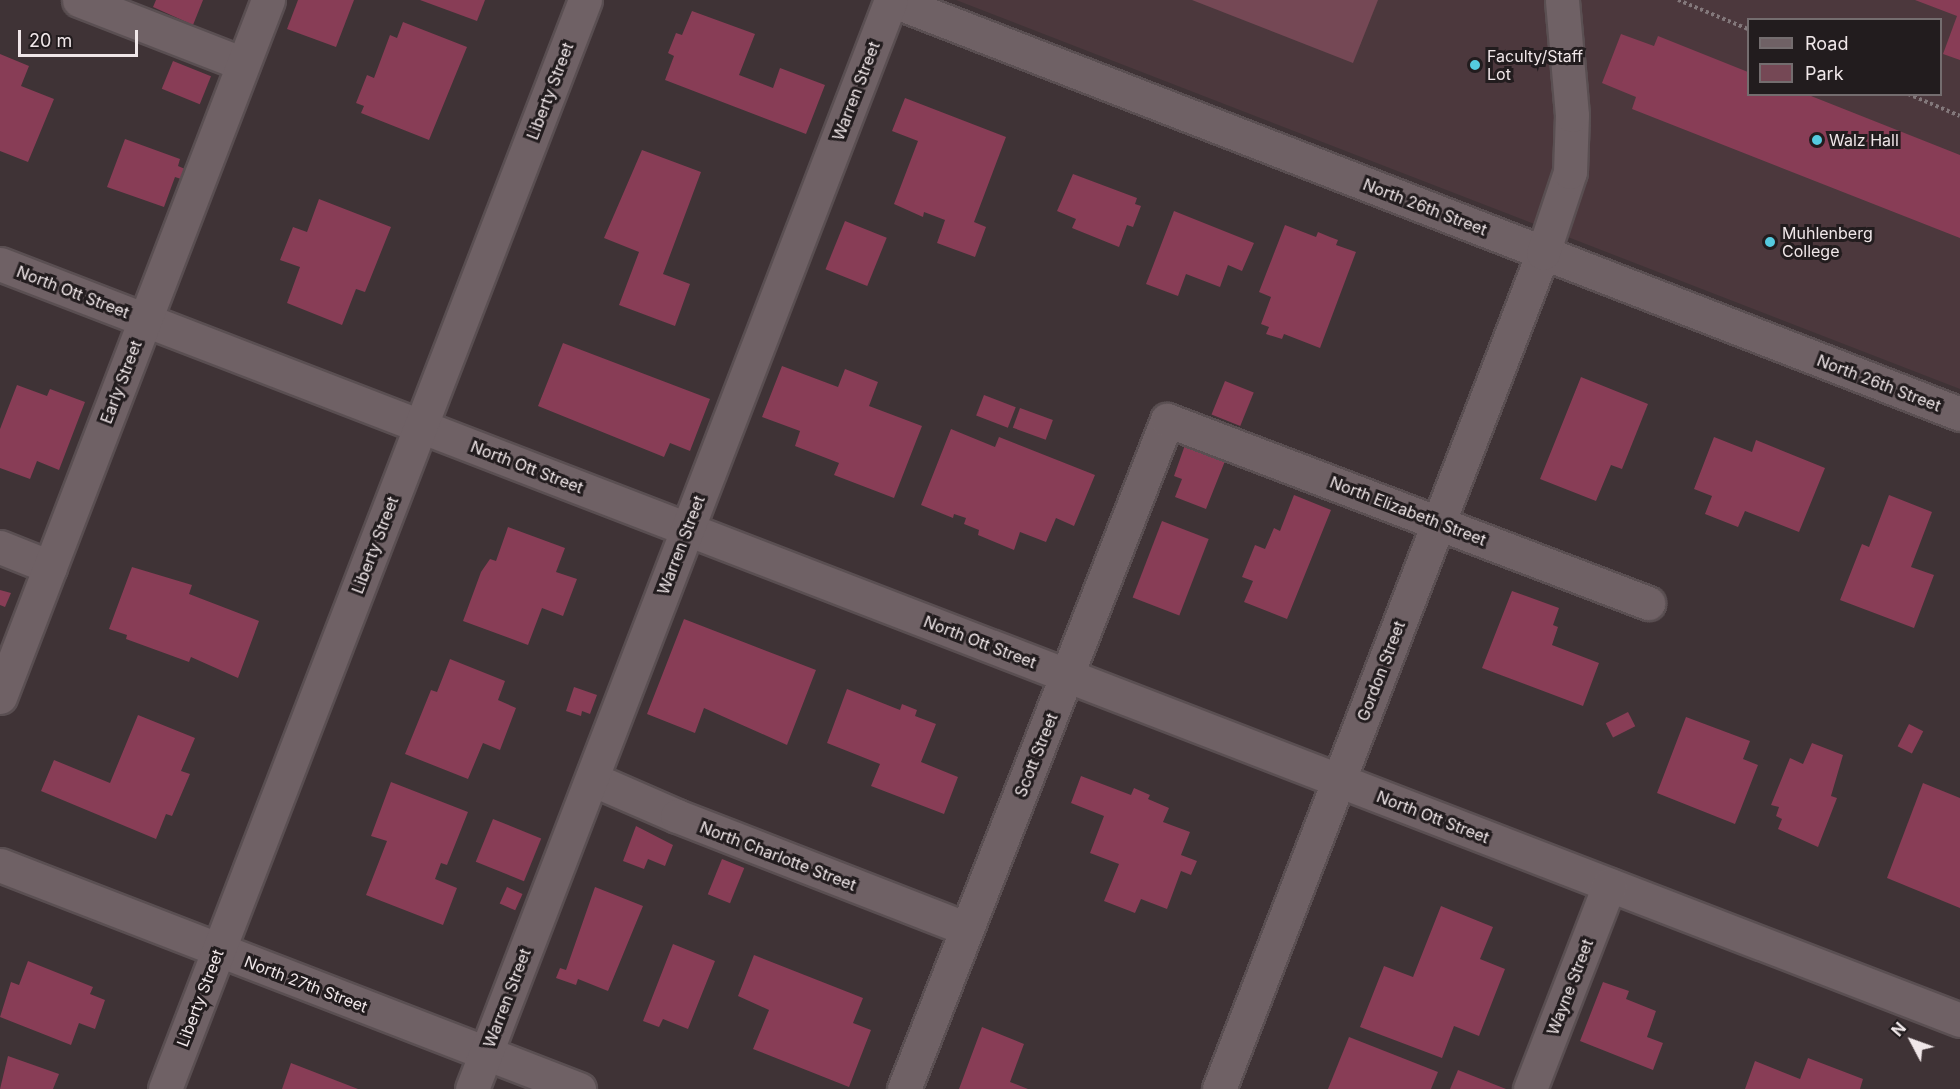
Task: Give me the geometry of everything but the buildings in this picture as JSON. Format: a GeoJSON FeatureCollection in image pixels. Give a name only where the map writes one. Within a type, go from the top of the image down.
{"type":"FeatureCollection","features":[{"type":"Feature","properties":{"kind":"street"},"geometry":{"type":"LineString","coordinates":[[79,0],[243,64]]}},
{"type":"Feature","properties":{"kind":"street","name":"Early Street"},"geometry":{"type":"LineString","coordinates":[[0,697],[268,0]]}},
{"type":"Feature","properties":{"kind":"street","name":"Liberty Street"},"geometry":{"type":"LineString","coordinates":[[165,1089],[585,0]]}},
{"type":"Feature","properties":{"kind":"street","name":"North 26th Street"},"geometry":{"type":"LineString","coordinates":[[891,0],[1960,414]]}},
{"type":"Feature","properties":{"kind":"street","name":"Warren Street"},"geometry":{"type":"LineString","coordinates":[[472,1089],[891,0]]}},
{"type":"Feature","properties":{"kind":"street","name":"Gordon Street"},"geometry":{"type":"LineString","coordinates":[[1219,1089],[1543,253],[1570,172],[1572,115],[1562,0]]}},
{"type":"Feature","properties":{"kind":"street","name":"North Ott Street"},"geometry":{"type":"LineString","coordinates":[[0,264],[1960,1020]]}},
{"type":"Feature","properties":{"kind":"street","name":"North Elizabeth Street"},"geometry":{"type":"LineString","coordinates":[[1167,420],[1648,603]]}},
{"type":"Feature","properties":{"kind":"street","name":"Scott Street"},"geometry":{"type":"LineString","coordinates":[[904,1089],[1167,420]]}},
{"type":"Feature","properties":{"kind":"street"},"geometry":{"type":"LineString","coordinates":[[0,547],[50,567]]}},
{"type":"Feature","properties":{"kind":"street","name":"North Charlotte Street"},"geometry":{"type":"LineString","coordinates":[[592,778],[676,816],[967,929]]}},
{"type":"Feature","properties":{"kind":"street","name":"North 27th Street"},"geometry":{"type":"LineString","coordinates":[[0,865],[579,1089]]}},
{"type":"Feature","properties":{"kind":"street","name":"Wayne Street"},"geometry":{"type":"LineString","coordinates":[[1530,1089],[1609,885]]}},
{"type":"Feature","properties":{"kind":"path"},"geometry":{"type":"LineString","coordinates":[[1678,0],[1747,28]]}},
{"type":"Feature","properties":{"kind":"path"},"geometry":{"type":"LineString","coordinates":[[1913,96],[1960,116]]}},
{"type":"Feature","properties":{"kind":"shaded area","name":"Muhlenberg College"},"geometry":{"type":"Polygon","coordinates":[[[956,0],[1960,0],[1960,389],[956,0]]]}},
{"type":"Feature","properties":{"kind":"green space"},"geometry":{"type":"Polygon","coordinates":[[[1192,0],[1378,0],[1353,63],[1192,0]]]}},
{"type":"Feature","properties":{"kind":"place","name":"Faculty/Staff Lot"},"geometry":{"type":"Point","coordinates":[1475,65]}},
{"type":"Feature","properties":{"kind":"place","name":"Walz Hall"},"geometry":{"type":"Point","coordinates":[1817,140]}},
{"type":"Feature","properties":{"kind":"place","name":"Muhlenberg College"},"geometry":{"type":"Point","coordinates":[1770,242]}}]}
